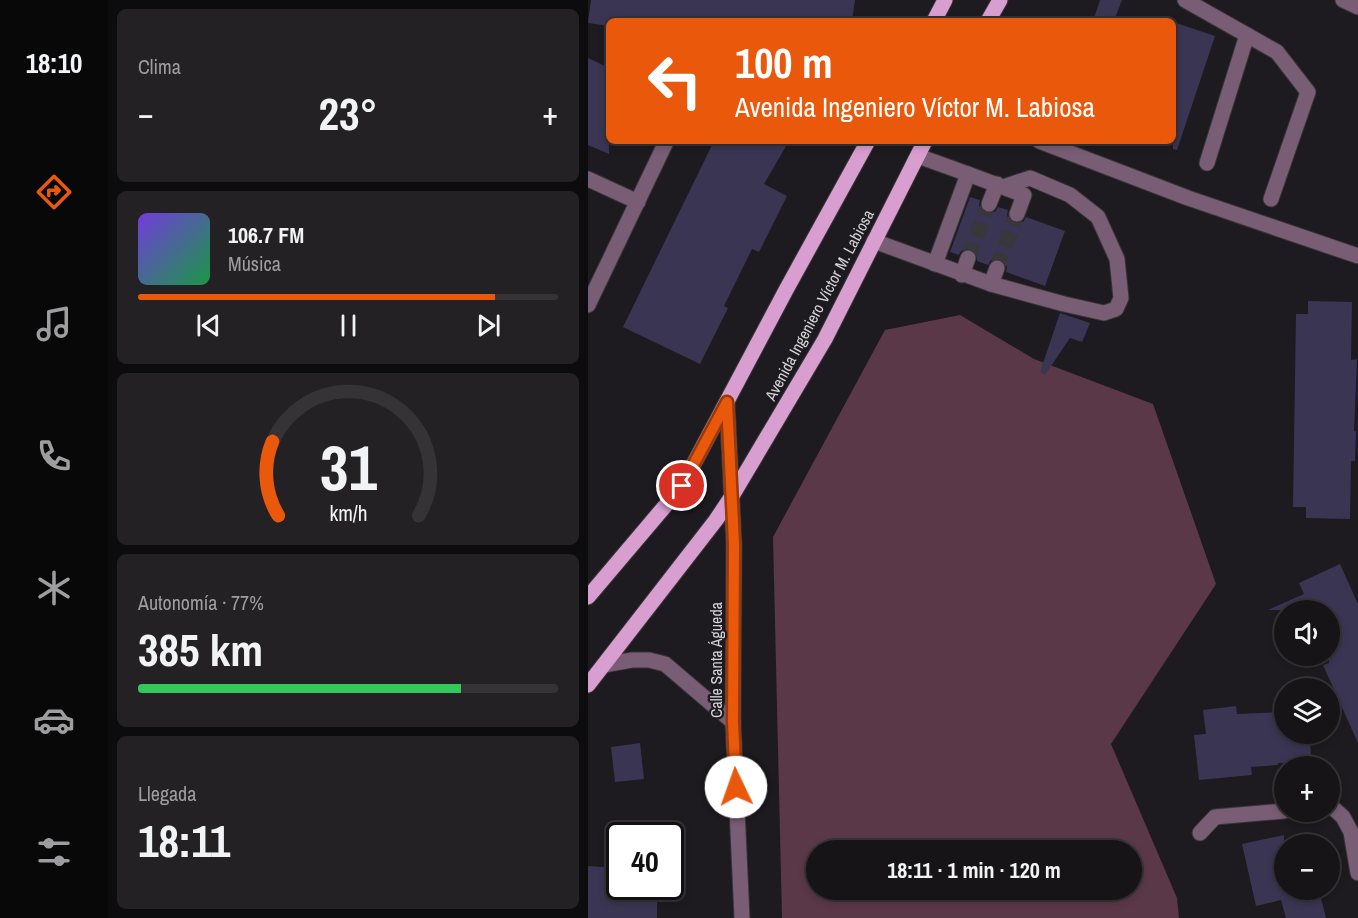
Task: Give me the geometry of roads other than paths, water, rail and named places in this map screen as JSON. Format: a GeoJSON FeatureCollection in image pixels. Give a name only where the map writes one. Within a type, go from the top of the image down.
{"type":"FeatureCollection","features":[{"type":"Feature","properties":{"kind":"main road"},"geometry":{"type":"LineString","coordinates":[[936,18],[945,0]]}},
{"type":"Feature","properties":{"kind":"main road"},"geometry":{"type":"LineString","coordinates":[[990,18],[1000,0]]}},
{"type":"Feature","properties":{"kind":"main road"},"geometry":{"type":"LineString","coordinates":[[588,597],[682,486],[866,144]]}},
{"type":"Feature","properties":{"kind":"main road","name":"Avenida Ingeniero Víctor M. Labiosa"},"geometry":{"type":"LineString","coordinates":[[588,684],[716,520],[732,496],[825,339],[924,144]]}},
{"type":"Feature","properties":{"kind":"street"},"geometry":{"type":"LineString","coordinates":[[1185,0],[1277,52],[1308,92],[1271,199]]}},
{"type":"Feature","properties":{"kind":"street"},"geometry":{"type":"LineString","coordinates":[[1343,0],[1358,8]]}},
{"type":"Feature","properties":{"kind":"street"},"geometry":{"type":"LineString","coordinates":[[1207,163],[1247,35]]}},
{"type":"Feature","properties":{"kind":"street"},"geometry":{"type":"LineString","coordinates":[[588,305],[665,144]]}},
{"type":"Feature","properties":{"kind":"street"},"geometry":{"type":"LineString","coordinates":[[1047,144],[1188,198],[1358,256]]}},
{"type":"Feature","properties":{"kind":"street"},"geometry":{"type":"LineString","coordinates":[[918,156],[1024,195],[1017,214]]}},
{"type":"Feature","properties":{"kind":"street"},"geometry":{"type":"LineString","coordinates":[[935,264],[968,174]]}},
{"type":"Feature","properties":{"kind":"street"},"geometry":{"type":"LineString","coordinates":[[588,178],[638,202]]}},
{"type":"Feature","properties":{"kind":"street"},"geometry":{"type":"LineString","coordinates":[[874,241],[991,284],[1104,313],[1116,309],[1121,298],[1117,258],[1098,217],[1070,195],[1030,178],[1000,185],[989,204]]}},
{"type":"Feature","properties":{"kind":"street"},"geometry":{"type":"LineString","coordinates":[[962,275],[968,258]]}},
{"type":"Feature","properties":{"kind":"street"},"geometry":{"type":"LineString","coordinates":[[991,284],[997,268]]}},
{"type":"Feature","properties":{"kind":"street","name":"Calle Santa Águeda"},"geometry":{"type":"LineString","coordinates":[[727,402],[734,544],[733,722],[742,918]]}},
{"type":"Feature","properties":{"kind":"street"},"geometry":{"type":"LineString","coordinates":[[604,665],[632,660],[649,660],[665,664],[733,722]]}},
{"type":"Feature","properties":{"kind":"street"},"geometry":{"type":"LineString","coordinates":[[1200,833],[1215,817],[1274,812]]}},
{"type":"Feature","properties":{"kind":"street"},"geometry":{"type":"LineString","coordinates":[[1340,814],[1351,832],[1358,873]]}},
{"type":"Feature","properties":{"kind":"tunnel"},"geometry":{"type":"LineString","coordinates":[[968,258],[989,204]]}},
{"type":"Feature","properties":{"kind":"tunnel"},"geometry":{"type":"LineString","coordinates":[[997,268],[1017,214]]}}]}
